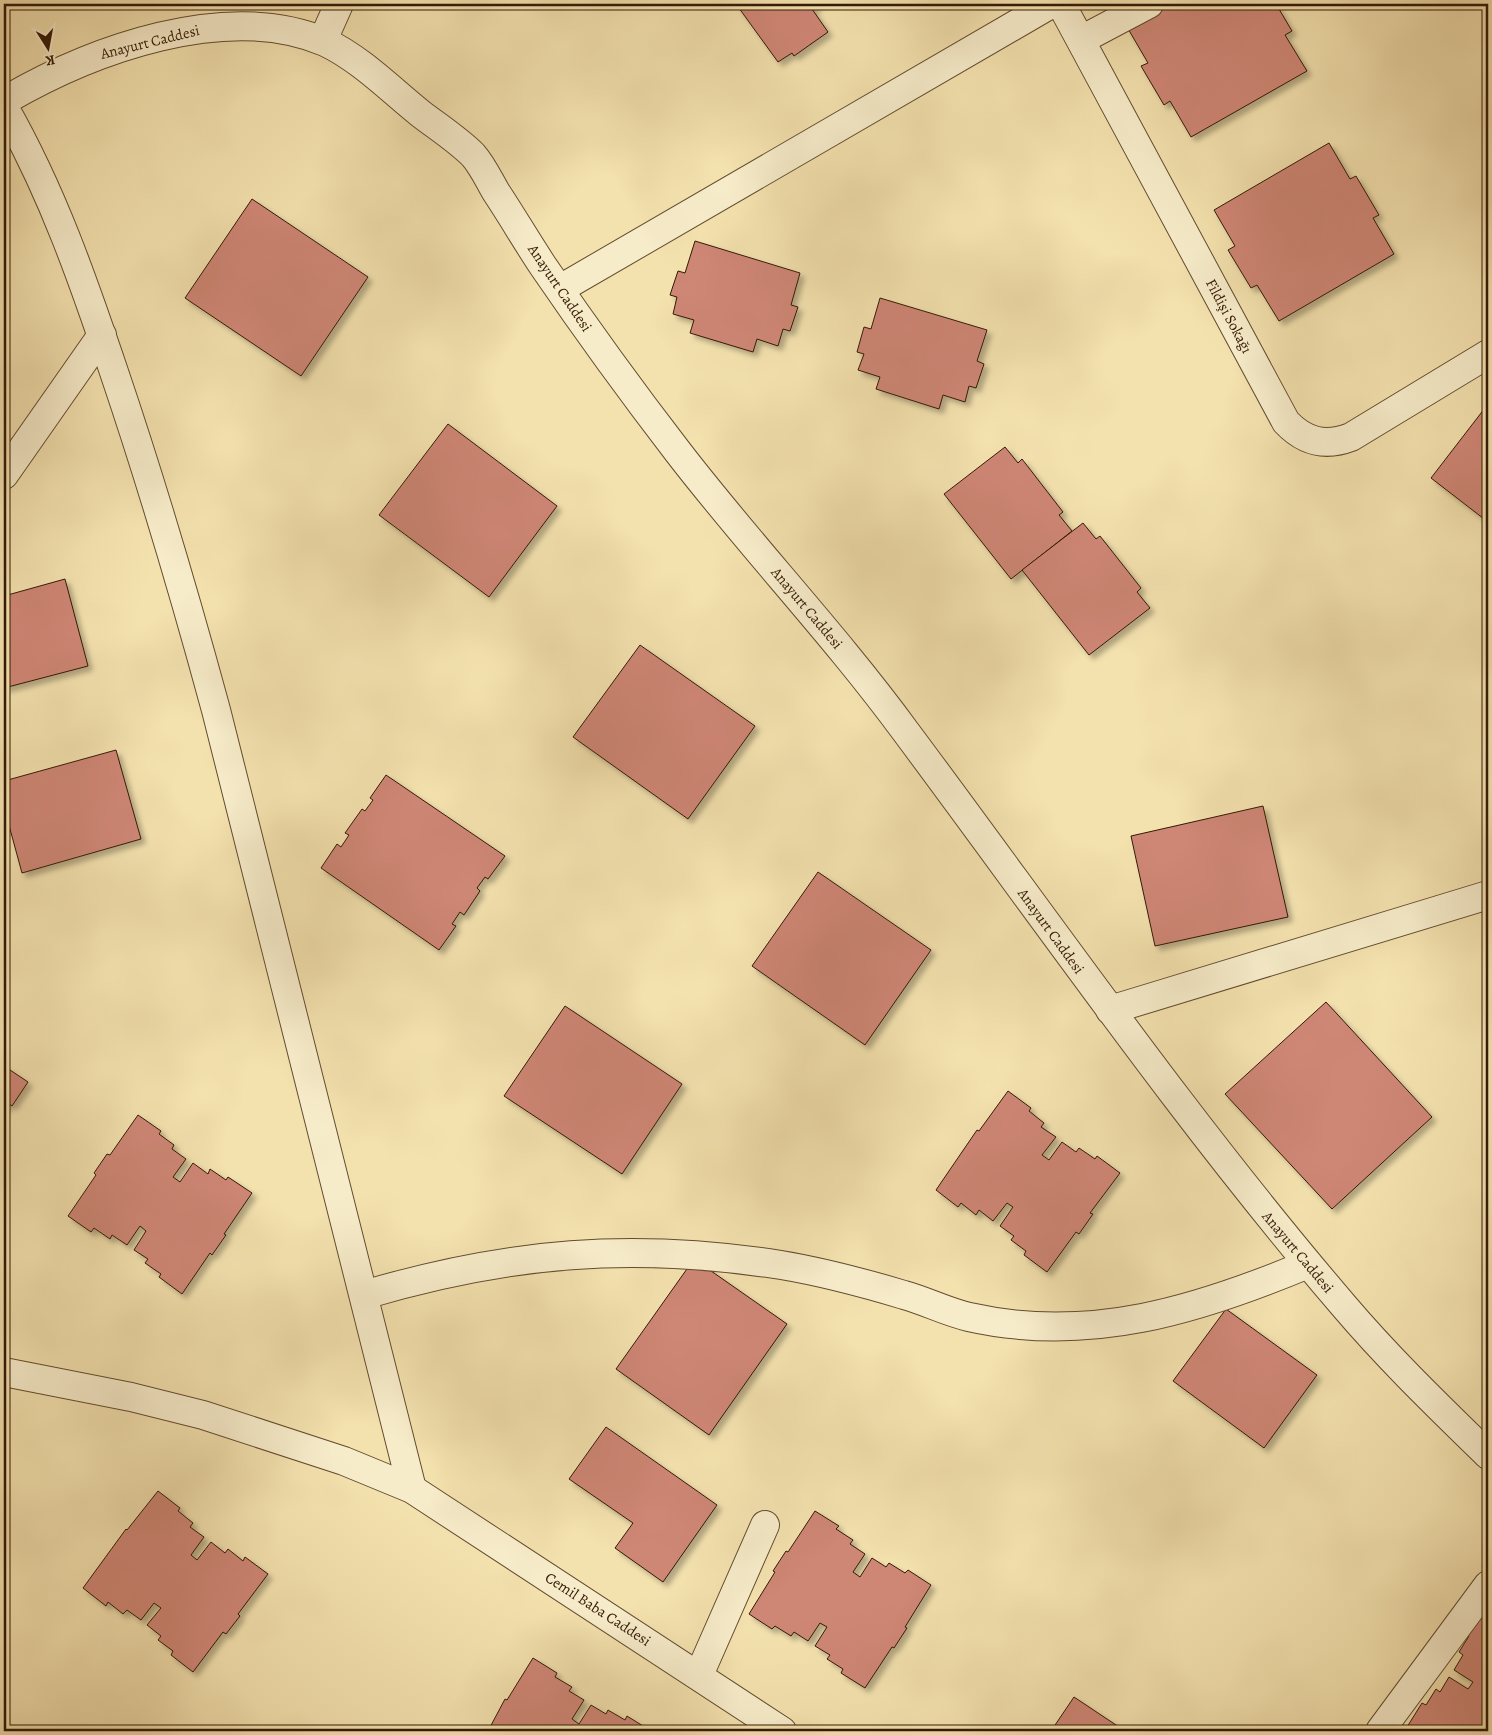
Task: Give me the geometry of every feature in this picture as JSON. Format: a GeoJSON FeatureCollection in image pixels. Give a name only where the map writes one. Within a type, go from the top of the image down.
{"type":"FeatureCollection","features":[{"type":"Feature","properties":{"kind":"street"},"geometry":{"type":"LineString","coordinates":[[323,40],[339,4]]}},
{"type":"Feature","properties":{"kind":"street"},"geometry":{"type":"LineString","coordinates":[[560,288],[1051,4]]}},
{"type":"Feature","properties":{"kind":"street","name":"Fildişi Sokağı"},"geometry":{"type":"LineString","coordinates":[[1061,4],[1286,422],[1297,433],[1311,440],[1324,443],[1351,437],[1488,354]]}},
{"type":"Feature","properties":{"kind":"street"},"geometry":{"type":"LineString","coordinates":[[1081,40],[1149,4]]}},
{"type":"Feature","properties":{"kind":"street","name":"Anayurt Caddesi"},"geometry":{"type":"LineString","coordinates":[[4,101],[43,78],[87,58],[171,33],[229,24],[249,24],[299,31],[323,40],[344,52],[473,156],[560,288],[681,456],[818,619],[896,717],[1110,1010],[1242,1185],[1308,1264],[1386,1352],[1488,1455]]}},
{"type":"Feature","properties":{"kind":"street"},"geometry":{"type":"LineString","coordinates":[[4,107],[52,199],[79,266],[142,454],[200,651],[412,1489]]}},
{"type":"Feature","properties":{"kind":"street"},"geometry":{"type":"LineString","coordinates":[[4,475],[102,335]]}},
{"type":"Feature","properties":{"kind":"street"},"geometry":{"type":"LineString","coordinates":[[1110,1010],[1488,896]]}},
{"type":"Feature","properties":{"kind":"street"},"geometry":{"type":"LineString","coordinates":[[364,1295],[444,1273],[526,1258],[581,1253],[651,1253],[720,1257],[783,1265],[845,1278],[906,1295],[966,1316],[1004,1324],[1044,1328],[1083,1327],[1139,1319],[1193,1306],[1251,1288],[1308,1264]]}},
{"type":"Feature","properties":{"kind":"street","name":"Cemil Baba Caddesi"},"geometry":{"type":"LineString","coordinates":[[7,1374],[92,1389],[203,1415],[344,1461],[412,1489],[782,1731]]}},
{"type":"Feature","properties":{"kind":"street"},"geometry":{"type":"LineString","coordinates":[[699,1675],[765,1526]]}},
{"type":"Feature","properties":{"kind":"street"},"geometry":{"type":"LineString","coordinates":[[1380,1731],[1488,1585]]}},
{"type":"Feature","properties":{"kind":"building"},"geometry":{"type":"Polygon","coordinates":[[[736,4],[819,4],[812,9],[828,32],[794,56],[792,53],[778,62],[736,4]]]}},
{"type":"Feature","properties":{"kind":"building"},"geometry":{"type":"Polygon","coordinates":[[[1166,4],[1276,4],[1292,31],[1285,35],[1307,71],[1191,137],[1170,101],[1164,105],[1141,66],[1148,63],[1127,27],[1166,4]]]}},
{"type":"Feature","properties":{"kind":"building"},"geometry":{"type":"Polygon","coordinates":[[[1329,143],[1350,179],[1356,176],[1379,215],[1373,218],[1394,254],[1279,321],[1257,285],[1251,288],[1228,250],[1235,246],[1214,210],[1329,143]]]}},
{"type":"Feature","properties":{"kind":"building"},"geometry":{"type":"Polygon","coordinates":[[[252,199],[368,277],[301,376],[185,298],[252,199]]]}},
{"type":"Feature","properties":{"kind":"building"},"geometry":{"type":"Polygon","coordinates":[[[695,241],[800,273],[791,305],[798,307],[790,331],[783,329],[778,346],[757,339],[753,352],[690,333],[694,320],[673,314],[677,297],[670,295],[678,271],[685,273],[695,241]]]}},
{"type":"Feature","properties":{"kind":"building"},"geometry":{"type":"Polygon","coordinates":[[[880,298],[987,330],[977,361],[984,364],[976,388],[969,386],[965,402],[943,395],[939,409],[876,389],[880,377],[858,370],[864,354],[857,352],[864,327],[871,329],[880,298]]]}},
{"type":"Feature","properties":{"kind":"building"},"geometry":{"type":"Polygon","coordinates":[[[1488,404],[1488,522],[1431,478],[1488,404]]]}},
{"type":"Feature","properties":{"kind":"building"},"geometry":{"type":"Polygon","coordinates":[[[448,424],[557,506],[489,597],[379,515],[448,424]]]}},
{"type":"Feature","properties":{"kind":"building"},"geometry":{"type":"Polygon","coordinates":[[[1005,447],[1018,463],[1022,459],[1063,512],[1059,515],[1072,531],[1011,579],[944,494],[1005,447]]]}},
{"type":"Feature","properties":{"kind":"building"},"geometry":{"type":"Polygon","coordinates":[[[1083,523],[1096,539],[1100,536],[1141,588],[1137,592],[1150,608],[1089,655],[1022,570],[1083,523]]]}},
{"type":"Feature","properties":{"kind":"building"},"geometry":{"type":"Polygon","coordinates":[[[65,579],[88,666],[4,688],[4,596],[65,579]]]}},
{"type":"Feature","properties":{"kind":"building"},"geometry":{"type":"Polygon","coordinates":[[[640,645],[755,726],[688,819],[573,737],[640,645]]]}},
{"type":"Feature","properties":{"kind":"building"},"geometry":{"type":"Polygon","coordinates":[[[116,750],[141,839],[22,873],[4,807],[4,781],[116,750]]]}},
{"type":"Feature","properties":{"kind":"building"},"geometry":{"type":"Polygon","coordinates":[[[386,775],[505,856],[488,879],[485,877],[477,888],[480,891],[464,915],[460,912],[452,924],[456,926],[439,950],[321,868],[337,844],[341,847],[349,835],[345,833],[362,809],[365,811],[373,800],[370,798],[386,775]]]}},
{"type":"Feature","properties":{"kind":"building"},"geometry":{"type":"Polygon","coordinates":[[[1263,806],[1288,917],[1155,946],[1131,836],[1263,806]]]}},
{"type":"Feature","properties":{"kind":"building"},"geometry":{"type":"Polygon","coordinates":[[[818,872],[931,950],[865,1045],[752,966],[818,872]]]}},
{"type":"Feature","properties":{"kind":"building"},"geometry":{"type":"Polygon","coordinates":[[[1326,1002],[1432,1117],[1332,1209],[1225,1094],[1326,1002]]]}},
{"type":"Feature","properties":{"kind":"building"},"geometry":{"type":"Polygon","coordinates":[[[565,1006],[682,1084],[622,1174],[504,1096],[565,1006]]]}},
{"type":"Feature","properties":{"kind":"building"},"geometry":{"type":"Polygon","coordinates":[[[4,1066],[28,1082],[12,1106],[8,1103],[4,1110],[4,1066]]]}},
{"type":"Feature","properties":{"kind":"building"},"geometry":{"type":"Polygon","coordinates":[[[1008,1091],[1031,1108],[1029,1111],[1044,1123],[1041,1127],[1056,1137],[1042,1155],[1049,1160],[1062,1142],[1076,1152],[1079,1148],[1095,1159],[1097,1156],[1120,1173],[1090,1213],[1093,1214],[1079,1234],[1076,1232],[1047,1272],[1024,1255],[1026,1251],[1011,1240],[1014,1236],[1000,1226],[1013,1207],[1007,1203],[993,1221],[979,1210],[976,1215],[961,1203],[958,1207],[936,1190],[977,1130],[979,1131],[1008,1091]]]}},
{"type":"Feature","properties":{"kind":"building"},"geometry":{"type":"Polygon","coordinates":[[[138,1115],[161,1131],[159,1134],[174,1145],[172,1149],[186,1159],[173,1177],[180,1182],[193,1163],[208,1174],[210,1169],[226,1180],[228,1177],[252,1193],[224,1234],[226,1235],[212,1255],[210,1253],[182,1294],[159,1277],[161,1274],[145,1263],[148,1259],[134,1250],[146,1231],[140,1226],[127,1245],[112,1235],[110,1239],[94,1228],[91,1232],[68,1216],[96,1175],[94,1173],[107,1154],[110,1155],[138,1115]]]}},
{"type":"Feature","properties":{"kind":"building"},"geometry":{"type":"Polygon","coordinates":[[[694,1259],[787,1324],[709,1435],[616,1369],[694,1259]]]}},
{"type":"Feature","properties":{"kind":"building"},"geometry":{"type":"Polygon","coordinates":[[[1226,1309],[1317,1375],[1264,1448],[1173,1381],[1226,1309]]]}},
{"type":"Feature","properties":{"kind":"building"},"geometry":{"type":"Polygon","coordinates":[[[606,1427],[717,1505],[663,1582],[615,1548],[633,1523],[569,1479],[606,1427]]]}},
{"type":"Feature","properties":{"kind":"building"},"geometry":{"type":"Polygon","coordinates":[[[158,1491],[180,1508],[178,1511],[193,1523],[190,1527],[204,1537],[191,1555],[197,1560],[211,1542],[225,1553],[228,1549],[243,1561],[245,1557],[268,1574],[238,1614],[240,1616],[226,1634],[223,1632],[193,1672],[171,1655],[173,1651],[158,1640],[161,1636],[147,1625],[161,1608],[154,1603],[141,1620],[127,1610],[123,1614],[108,1602],[106,1606],[83,1588],[126,1529],[158,1491]]]}},
{"type":"Feature","properties":{"kind":"building"},"geometry":{"type":"Polygon","coordinates":[[[815,1511],[839,1526],[836,1529],[853,1540],[850,1544],[865,1554],[853,1572],[860,1577],[872,1558],[886,1567],[889,1563],[905,1573],[908,1570],[931,1585],[905,1627],[907,1628],[865,1688],[841,1673],[843,1669],[827,1659],[830,1655],[815,1646],[827,1627],[820,1623],[808,1641],[794,1632],[791,1636],[775,1626],[772,1629],[749,1614],[775,1572],[773,1571],[815,1511]]]}},
{"type":"Feature","properties":{"kind":"building"},"geometry":{"type":"Polygon","coordinates":[[[1481,1610],[1488,1615],[1488,1731],[1414,1731],[1407,1727],[1422,1703],[1426,1705],[1436,1689],[1440,1692],[1449,1677],[1468,1689],[1473,1682],[1454,1670],[1463,1655],[1459,1652],[1469,1636],[1466,1634],[1481,1610]]]}},
{"type":"Feature","properties":{"kind":"building"},"geometry":{"type":"Polygon","coordinates":[[[533,1658],[557,1673],[555,1677],[572,1687],[569,1691],[584,1700],[572,1719],[579,1724],[591,1705],[606,1714],[608,1710],[625,1720],[627,1716],[651,1731],[488,1731],[505,1699],[507,1700],[533,1658]]]}},
{"type":"Feature","properties":{"kind":"building"},"geometry":{"type":"Polygon","coordinates":[[[1074,1697],[1125,1731],[1051,1731],[1074,1697]]]}}]}
